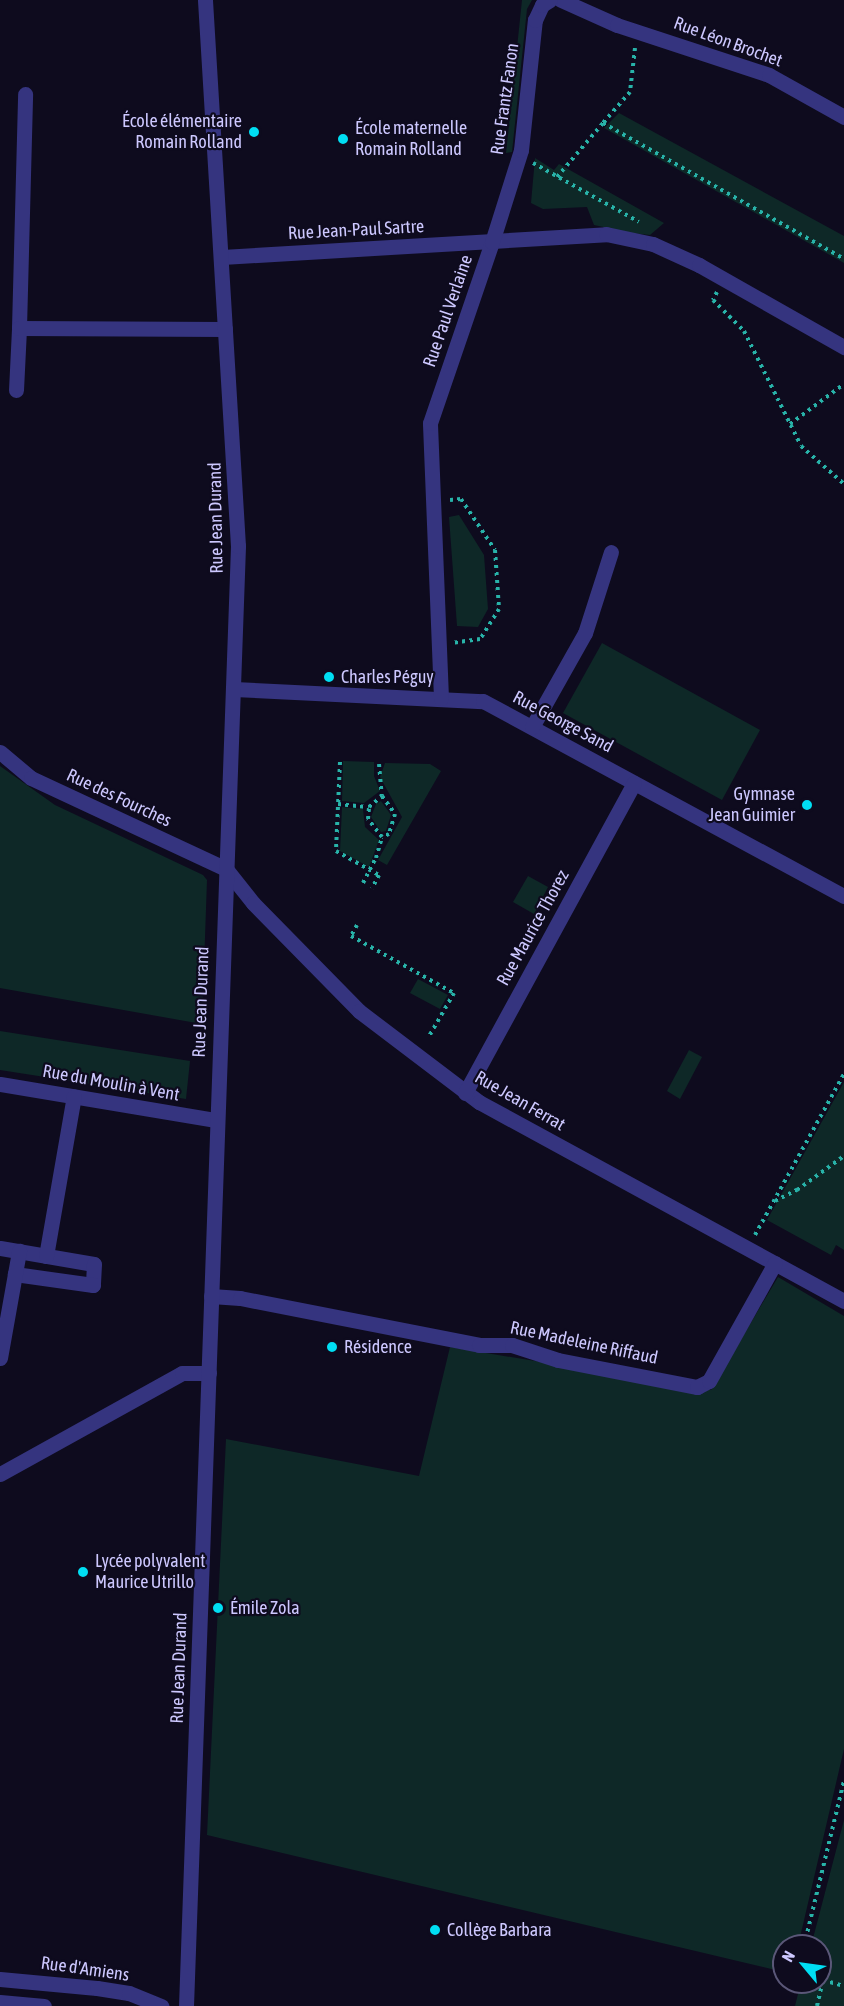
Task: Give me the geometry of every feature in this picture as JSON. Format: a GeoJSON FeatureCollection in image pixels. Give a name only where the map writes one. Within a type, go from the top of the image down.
{"type":"FeatureCollection","features":[{"type":"Feature","properties":{"kind":"street","name":"Rue Jean Durand"},"geometry":{"type":"LineString","coordinates":[[186,2006],[238,546],[205,0]]}},
{"type":"Feature","properties":{"kind":"street","name":"Rue Frantz Fanon"},"geometry":{"type":"LineString","coordinates":[[492,242],[519,155],[536,20],[542,5],[550,0]]}},
{"type":"Feature","properties":{"kind":"street","name":"Rue Léon Brochet"},"geometry":{"type":"LineString","coordinates":[[561,0],[637,31],[769,75],[844,117]]}},
{"type":"Feature","properties":{"kind":"street"},"geometry":{"type":"LineString","coordinates":[[16,390],[25,94]]}},
{"type":"Feature","properties":{"kind":"street","name":"Rue Paul Verlaine"},"geometry":{"type":"LineString","coordinates":[[441,698],[430,423],[492,242],[606,234],[653,244],[723,278],[844,347]]}},
{"type":"Feature","properties":{"kind":"street","name":"Rue Jean-Paul Sartre"},"geometry":{"type":"LineString","coordinates":[[222,257],[492,242]]}},
{"type":"Feature","properties":{"kind":"street"},"geometry":{"type":"LineString","coordinates":[[19,328],[225,329]]}},
{"type":"Feature","properties":{"kind":"street"},"geometry":{"type":"LineString","coordinates":[[532,728],[585,633],[611,552]]}},
{"type":"Feature","properties":{"kind":"street","name":"Rue George Sand"},"geometry":{"type":"LineString","coordinates":[[234,689],[483,701],[844,896]]}},
{"type":"Feature","properties":{"kind":"street","name":"Rue des Fourches"},"geometry":{"type":"LineString","coordinates":[[0,752],[31,778],[226,869]]}},
{"type":"Feature","properties":{"kind":"street","name":"Rue Maurice Thorez"},"geometry":{"type":"LineString","coordinates":[[465,1093],[634,783]]}},
{"type":"Feature","properties":{"kind":"street","name":"Rue Jean Ferrat"},"geometry":{"type":"LineString","coordinates":[[226,869],[253,903],[359,1011],[465,1093],[844,1301]]}},
{"type":"Feature","properties":{"kind":"street","name":"Rue du Moulin à Vent"},"geometry":{"type":"LineString","coordinates":[[0,1084],[216,1120]]}},
{"type":"Feature","properties":{"kind":"street"},"geometry":{"type":"LineString","coordinates":[[46,1256],[74,1096]]}},
{"type":"Feature","properties":{"kind":"street"},"geometry":{"type":"LineString","coordinates":[[0,1248],[94,1264],[93,1286],[15,1274]]}},
{"type":"Feature","properties":{"kind":"street"},"geometry":{"type":"LineString","coordinates":[[0,1358],[19,1251]]}},
{"type":"Feature","properties":{"kind":"street","name":"Rue Madeleine Riffaud"},"geometry":{"type":"LineString","coordinates":[[211,1296],[240,1298],[479,1345],[512,1345],[558,1360],[697,1387],[709,1381],[775,1263]]}},
{"type":"Feature","properties":{"kind":"street"},"geometry":{"type":"LineString","coordinates":[[0,1474],[182,1373],[209,1373]]}},
{"type":"Feature","properties":{"kind":"street","name":"Rue d'Amiens"},"geometry":{"type":"LineString","coordinates":[[0,1979],[129,1993],[162,2006]]}},
{"type":"Feature","properties":{"kind":"street"},"geometry":{"type":"LineString","coordinates":[[0,2002],[44,2006]]}},
{"type":"Feature","properties":{"kind":"path"},"geometry":{"type":"LineString","coordinates":[[557,177],[630,92],[637,31]]}},
{"type":"Feature","properties":{"kind":"path"},"geometry":{"type":"LineString","coordinates":[[603,123],[844,259]]}},
{"type":"Feature","properties":{"kind":"path"},"geometry":{"type":"LineString","coordinates":[[519,155],[650,228]]}},
{"type":"Feature","properties":{"kind":"path"},"geometry":{"type":"LineString","coordinates":[[723,278],[713,300],[744,332],[801,446],[844,484]]}},
{"type":"Feature","properties":{"kind":"path"},"geometry":{"type":"LineString","coordinates":[[790,424],[844,384]]}},
{"type":"Feature","properties":{"kind":"path"},"geometry":{"type":"LineString","coordinates":[[432,500],[461,499],[495,550],[499,609],[480,639],[439,646]]}},
{"type":"Feature","properties":{"kind":"path"},"geometry":{"type":"LineString","coordinates":[[340,762],[336,851],[379,874],[372,888]]}},
{"type":"Feature","properties":{"kind":"path"},"geometry":{"type":"LineString","coordinates":[[363,883],[382,837],[389,834],[395,814],[382,796],[379,764]]}},
{"type":"Feature","properties":{"kind":"path"},"geometry":{"type":"LineString","coordinates":[[382,796],[369,807],[368,819],[382,837]]}},
{"type":"Feature","properties":{"kind":"path"},"geometry":{"type":"LineString","coordinates":[[338,804],[369,807]]}},
{"type":"Feature","properties":{"kind":"path"},"geometry":{"type":"LineString","coordinates":[[357,926],[351,936],[454,993],[428,1038]]}},
{"type":"Feature","properties":{"kind":"path"},"geometry":{"type":"LineString","coordinates":[[748,1248],[844,1074]]}},
{"type":"Feature","properties":{"kind":"path"},"geometry":{"type":"LineString","coordinates":[[773,1202],[797,1190],[844,1156]]}},
{"type":"Feature","properties":{"kind":"path"},"geometry":{"type":"LineString","coordinates":[[807,1934],[844,1781]]}},
{"type":"Feature","properties":{"kind":"green space"},"geometry":{"type":"Polygon","coordinates":[[[522,0],[532,0],[527,9],[512,152],[506,153],[522,0]]]}},
{"type":"Feature","properties":{"kind":"green space"},"geometry":{"type":"Polygon","coordinates":[[[619,113],[844,236],[844,263],[604,128],[619,113]]]}},
{"type":"Feature","properties":{"kind":"green space"},"geometry":{"type":"Polygon","coordinates":[[[535,158],[554,170],[559,164],[664,223],[650,235],[631,233],[594,225],[587,207],[543,209],[531,203],[535,158]]]}},
{"type":"Feature","properties":{"kind":"green space"},"geometry":{"type":"Polygon","coordinates":[[[459,515],[484,555],[488,609],[478,627],[457,626],[449,517],[459,515]]]}},
{"type":"Feature","properties":{"kind":"green space"},"geometry":{"type":"Polygon","coordinates":[[[602,643],[760,730],[722,800],[563,713],[602,643]]]}},
{"type":"Feature","properties":{"kind":"green space"},"geometry":{"type":"Polygon","coordinates":[[[343,761],[374,762],[374,776],[380,791],[364,803],[342,801],[343,761]]]}},
{"type":"Feature","properties":{"kind":"green space"},"geometry":{"type":"Polygon","coordinates":[[[385,763],[430,764],[441,771],[387,865],[378,860],[402,817],[380,777],[385,763]]]}},
{"type":"Feature","properties":{"kind":"green space"},"geometry":{"type":"Polygon","coordinates":[[[0,766],[55,805],[203,875],[207,880],[202,1024],[0,988],[0,766]]]}},
{"type":"Feature","properties":{"kind":"green space"},"geometry":{"type":"Polygon","coordinates":[[[381,801],[391,815],[386,831],[381,832],[371,817],[376,804],[381,801]]]}},
{"type":"Feature","properties":{"kind":"green space"},"geometry":{"type":"Polygon","coordinates":[[[342,807],[363,809],[365,827],[379,840],[369,867],[340,851],[342,807]]]}},
{"type":"Feature","properties":{"kind":"green space"},"geometry":{"type":"Polygon","coordinates":[[[528,876],[548,887],[534,914],[513,902],[528,876]]]}},
{"type":"Feature","properties":{"kind":"green space"},"geometry":{"type":"Polygon","coordinates":[[[418,979],[448,995],[440,1009],[410,993],[418,979]]]}},
{"type":"Feature","properties":{"kind":"green space"},"geometry":{"type":"Polygon","coordinates":[[[0,1031],[190,1061],[186,1099],[0,1070],[0,1031]]]}},
{"type":"Feature","properties":{"kind":"green space"},"geometry":{"type":"Polygon","coordinates":[[[689,1050],[702,1057],[680,1099],[667,1091],[689,1050]]]}},
{"type":"Feature","properties":{"kind":"green space"},"geometry":{"type":"Polygon","coordinates":[[[844,1082],[844,1250],[836,1245],[831,1255],[767,1220],[844,1082]]]}},
{"type":"Feature","properties":{"kind":"green space"},"geometry":{"type":"Polygon","coordinates":[[[778,1277],[844,1316],[844,1749],[801,1934],[772,1934],[772,1969],[207,1835],[226,1439],[419,1476],[450,1347],[711,1390],[778,1277]]]}},
{"type":"Feature","properties":{"kind":"green space"},"geometry":{"type":"Polygon","coordinates":[[[844,1820],[844,2006],[795,2006],[798,1994],[832,1994],[832,1934],[814,1934],[844,1820]]]}},
{"type":"Feature","properties":{"kind":"place","name":"École élémentaire Romain Rolland"},"geometry":{"type":"Point","coordinates":[254,132]}},
{"type":"Feature","properties":{"kind":"place","name":"École maternelle Romain Rolland"},"geometry":{"type":"Point","coordinates":[343,139]}},
{"type":"Feature","properties":{"kind":"place","name":"Charles Péguy"},"geometry":{"type":"Point","coordinates":[329,677]}},
{"type":"Feature","properties":{"kind":"place","name":"Gymnase Jean Guimier"},"geometry":{"type":"Point","coordinates":[807,805]}},
{"type":"Feature","properties":{"kind":"place","name":"Résidence"},"geometry":{"type":"Point","coordinates":[332,1347]}},
{"type":"Feature","properties":{"kind":"place","name":"Lycée polyvalent Maurice Utrillo"},"geometry":{"type":"Point","coordinates":[83,1572]}},
{"type":"Feature","properties":{"kind":"place","name":"Émile Zola"},"geometry":{"type":"Point","coordinates":[218,1608]}},
{"type":"Feature","properties":{"kind":"place","name":"Collège Barbara"},"geometry":{"type":"Point","coordinates":[435,1930]}}]}
